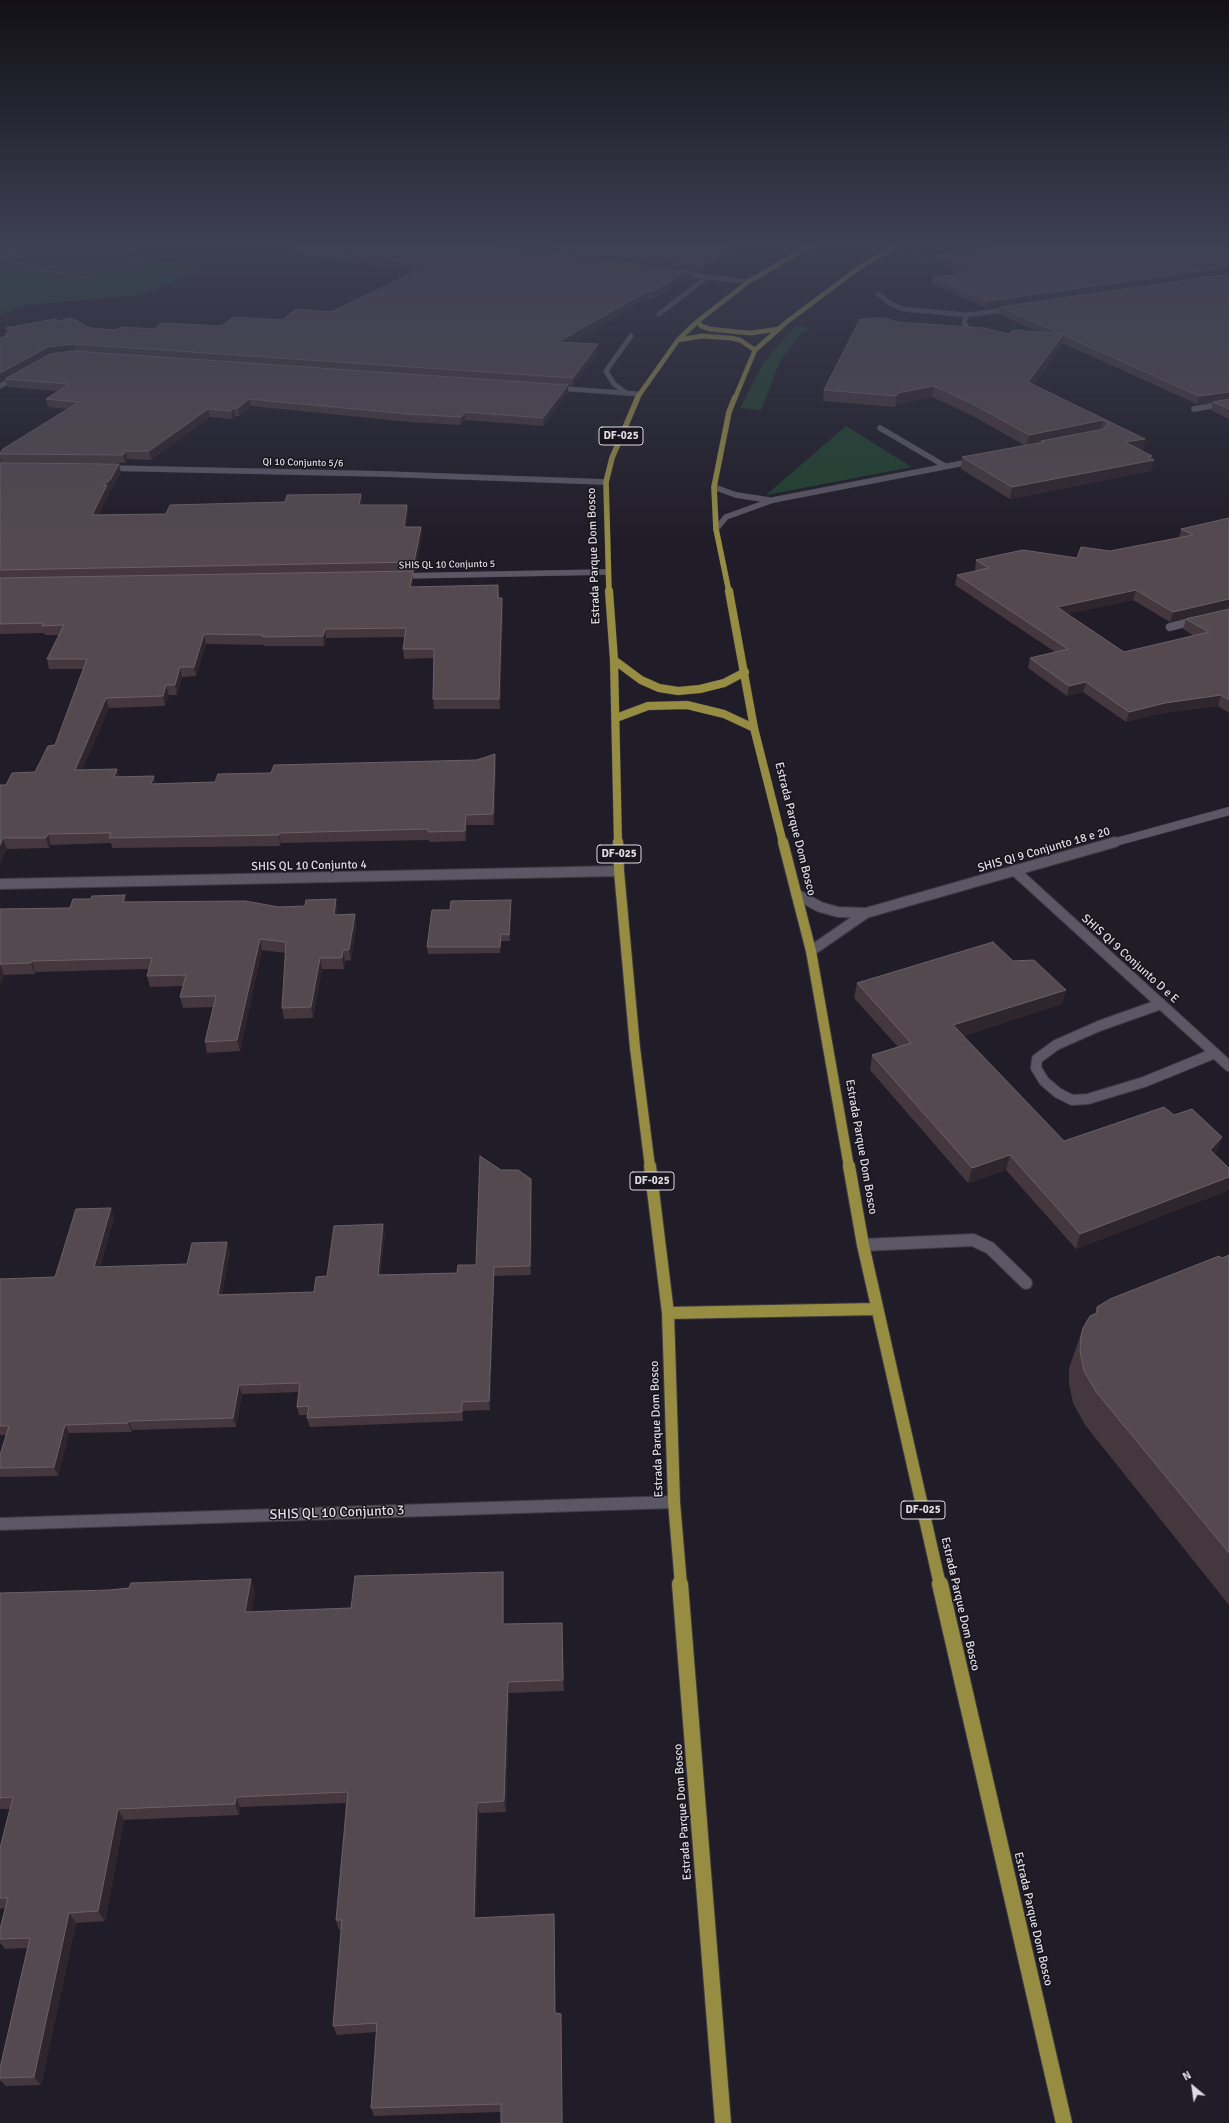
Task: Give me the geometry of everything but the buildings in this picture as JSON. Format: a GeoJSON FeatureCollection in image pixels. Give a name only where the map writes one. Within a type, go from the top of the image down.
{"type":"FeatureCollection","features":[{"type":"Feature","properties":{"kind":"main road","name":"Estrada Parque Dom Bosco"},"geometry":{"type":"LineString","coordinates":[[674,345],[639,394],[612,458],[606,482],[607,572],[614,660],[619,871],[635,1048],[668,1313],[674,1502],[723,2123]]}},
{"type":"Feature","properties":{"kind":"main road"},"geometry":{"type":"LineString","coordinates":[[748,345],[755,350]]}},
{"type":"Feature","properties":{"kind":"main road","name":"Estrada Parque Dom Bosco"},"geometry":{"type":"LineString","coordinates":[[761,345],[755,350],[729,412],[714,487],[716,529],[746,672],[754,728],[811,951],[863,1245],[1064,2123]]}},
{"type":"Feature","properties":{"kind":"main road"},"geometry":{"type":"LineString","coordinates":[[614,660],[641,680],[659,688],[678,691],[700,689],[724,683],[746,672]]}},
{"type":"Feature","properties":{"kind":"main road"},"geometry":{"type":"LineString","coordinates":[[616,718],[648,706],[687,705],[724,714],[754,728]]}},
{"type":"Feature","properties":{"kind":"main road"},"geometry":{"type":"LineString","coordinates":[[668,1313],[877,1309]]}},
{"type":"Feature","properties":{"kind":"street"},"geometry":{"type":"LineString","coordinates":[[625,345],[606,371],[614,384],[626,393]]}},
{"type":"Feature","properties":{"kind":"street"},"geometry":{"type":"LineString","coordinates":[[0,386],[25,372]]}},
{"type":"Feature","properties":{"kind":"street"},"geometry":{"type":"LineString","coordinates":[[546,387],[639,394]]}},
{"type":"Feature","properties":{"kind":"street"},"geometry":{"type":"LineString","coordinates":[[1194,409],[1229,403]]}},
{"type":"Feature","properties":{"kind":"street"},"geometry":{"type":"LineString","coordinates":[[880,428],[945,466]]}},
{"type":"Feature","properties":{"kind":"street"},"geometry":{"type":"LineString","coordinates":[[716,529],[726,517],[736,512],[774,500],[984,459]]}},
{"type":"Feature","properties":{"kind":"street","name":"QI 10 Conjunto 5/6"},"geometry":{"type":"LineString","coordinates":[[102,468],[384,474],[606,482]]}},
{"type":"Feature","properties":{"kind":"street"},"geometry":{"type":"LineString","coordinates":[[714,487],[736,495],[774,500]]}},
{"type":"Feature","properties":{"kind":"street","name":"SHIS QL 10 Conjunto 5"},"geometry":{"type":"LineString","coordinates":[[392,576],[607,572]]}},
{"type":"Feature","properties":{"kind":"street"},"geometry":{"type":"LineString","coordinates":[[1170,627],[1207,618]]}},
{"type":"Feature","properties":{"kind":"street","name":"SHIS QI 9 Conjunto 18 e 20"},"geometry":{"type":"LineString","coordinates":[[796,894],[820,907],[838,912],[866,913],[1014,870],[1229,811]]}},
{"type":"Feature","properties":{"kind":"street","name":"SHIS QI 9 Conjunto D e E"},"geometry":{"type":"LineString","coordinates":[[1014,870],[1229,1066]]}},
{"type":"Feature","properties":{"kind":"street","name":"SHIS QL 10 Conjunto 4"},"geometry":{"type":"LineString","coordinates":[[0,884],[619,871]]}},
{"type":"Feature","properties":{"kind":"street","name":"SHIS QI 9 Conjunto 18 e 20"},"geometry":{"type":"LineString","coordinates":[[811,951],[866,913]]}},
{"type":"Feature","properties":{"kind":"street"},"geometry":{"type":"LineString","coordinates":[[1161,1004],[1099,1026],[1056,1045],[1037,1059],[1036,1068],[1044,1081],[1058,1093],[1072,1100],[1088,1099],[1144,1082],[1215,1053]]}},
{"type":"Feature","properties":{"kind":"street"},"geometry":{"type":"LineString","coordinates":[[863,1245],[973,1240],[990,1248],[1026,1283]]}},
{"type":"Feature","properties":{"kind":"street","name":"SHIS QL 10 Conjunto 3"},"geometry":{"type":"LineString","coordinates":[[0,1524],[674,1502]]}},
{"type":"Feature","properties":{"kind":"green space"},"geometry":{"type":"Polygon","coordinates":[[[779,345],[792,345],[780,361],[761,410],[740,408],[764,362],[779,345]]]}},
{"type":"Feature","properties":{"kind":"green space"},"geometry":{"type":"Polygon","coordinates":[[[846,426],[912,467],[766,495],[846,426]]]}}]}
